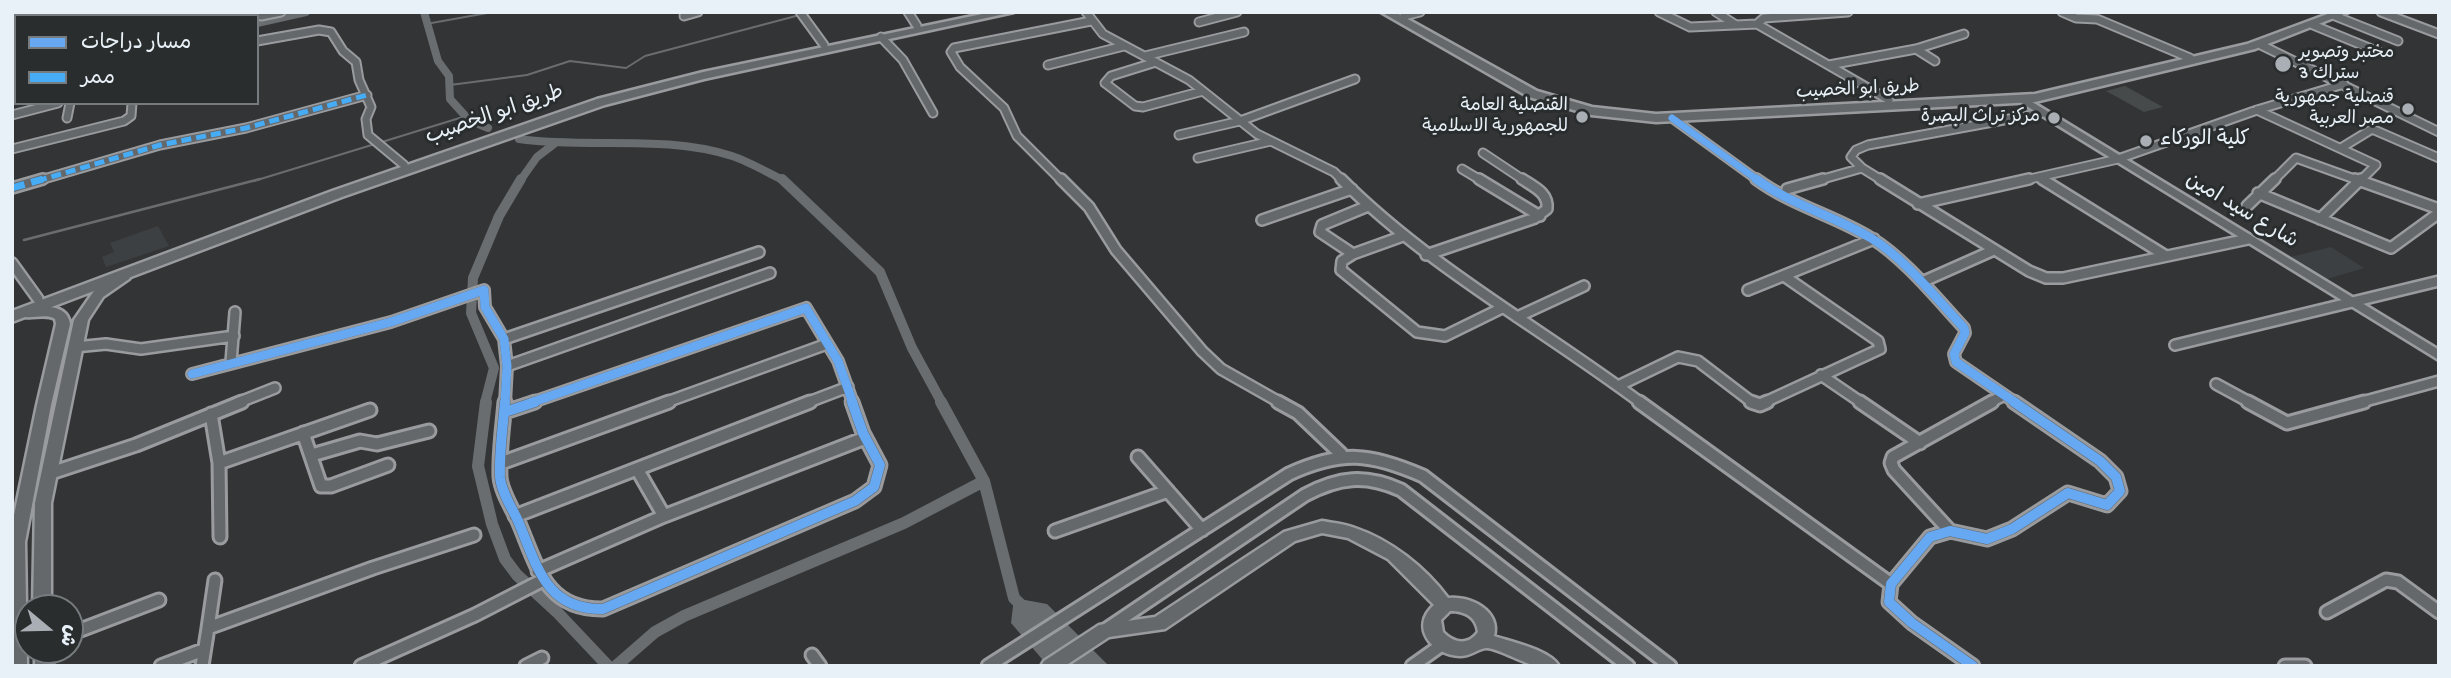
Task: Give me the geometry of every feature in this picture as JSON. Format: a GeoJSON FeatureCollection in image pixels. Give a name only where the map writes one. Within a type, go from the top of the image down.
{"type":"FeatureCollection","features":[{"type":"Feature","properties":{"kind":"main road","name":"طريق ابو الخصيب"},"geometry":{"type":"LineString","coordinates":[[13,314],[148,265],[404,165],[618,93],[824,45],[917,26],[1009,12]]}},
{"type":"Feature","properties":{"kind":"main road","name":"طريق ابو الخصيب"},"geometry":{"type":"LineString","coordinates":[[1386,12],[1509,83],[1546,99],[1608,114],[1672,118],[1889,100],[2025,94],[2261,45],[2337,13]]}},
{"type":"Feature","properties":{"kind":"main road","name":"طريق ابو الخصيب"},"geometry":{"type":"LineString","coordinates":[[1401,14],[1529,85],[1553,95],[1594,107],[1654,113],[2024,100],[2261,40],[2337,13]]}},
{"type":"Feature","properties":{"kind":"main road","name":"طريق ابو الخصيب"},"geometry":{"type":"LineString","coordinates":[[13,314],[38,299],[334,192],[632,93],[981,15]]}},
{"type":"Feature","properties":{"kind":"main road","name":"شارع سيد امين"},"geometry":{"type":"LineString","coordinates":[[2024,100],[2439,356]]}},
{"type":"Feature","properties":{"kind":"main road"},"geometry":{"type":"LineString","coordinates":[[42,594],[41,533],[48,474],[75,347],[88,304],[118,279],[148,265]]}},
{"type":"Feature","properties":{"kind":"main road"},"geometry":{"type":"LineString","coordinates":[[13,314],[49,311],[62,317],[63,324],[14,543],[14,594]]}},
{"type":"Feature","properties":{"kind":"main road"},"geometry":{"type":"LineString","coordinates":[[1050,666],[1101,632],[1159,624],[1290,536],[1322,527],[1352,533],[1394,555],[1434,592],[1444,606]]}},
{"type":"Feature","properties":{"kind":"main road"},"geometry":{"type":"LineString","coordinates":[[1461,605],[1478,612],[1487,626],[1484,640],[1471,648],[1461,649],[1443,644],[1436,638],[1431,624],[1432,617],[1444,606],[1461,605]]}},
{"type":"Feature","properties":{"kind":"main road"},"geometry":{"type":"LineString","coordinates":[[1484,640],[1550,666]]}},
{"type":"Feature","properties":{"kind":"street"},"geometry":{"type":"LineString","coordinates":[[259,15],[281,12]]}},
{"type":"Feature","properties":{"kind":"street"},"geometry":{"type":"LineString","coordinates":[[684,16],[698,12]]}},
{"type":"Feature","properties":{"kind":"street"},"geometry":{"type":"LineString","coordinates":[[908,12],[917,26]]}},
{"type":"Feature","properties":{"kind":"street"},"geometry":{"type":"LineString","coordinates":[[1199,22],[1214,15],[1237,12]]}},
{"type":"Feature","properties":{"kind":"street"},"geometry":{"type":"LineString","coordinates":[[1401,14],[1420,12]]}},
{"type":"Feature","properties":{"kind":"street"},"geometry":{"type":"LineString","coordinates":[[1659,12],[1686,27],[1757,24],[1889,100]]}},
{"type":"Feature","properties":{"kind":"street"},"geometry":{"type":"LineString","coordinates":[[1716,12],[1736,25]]}},
{"type":"Feature","properties":{"kind":"street"},"geometry":{"type":"LineString","coordinates":[[1757,24],[1764,18],[1848,12]]}},
{"type":"Feature","properties":{"kind":"street"},"geometry":{"type":"LineString","coordinates":[[2062,12],[2076,18],[2097,19],[2190,58]]}},
{"type":"Feature","properties":{"kind":"street"},"geometry":{"type":"LineString","coordinates":[[2381,12],[2439,34]]}},
{"type":"Feature","properties":{"kind":"street"},"geometry":{"type":"LineString","coordinates":[[2337,13],[2398,41]]}},
{"type":"Feature","properties":{"kind":"street"},"geometry":{"type":"LineString","coordinates":[[801,14],[824,45]]}},
{"type":"Feature","properties":{"kind":"street"},"geometry":{"type":"LineString","coordinates":[[1341,454],[1298,413],[1230,374],[1202,351],[1116,250],[1089,207],[1017,136],[1004,108],[960,67],[951,52],[954,48],[1088,17],[1103,34],[1203,91],[1240,121],[1271,141],[1334,172],[1368,206],[1426,255],[1618,386],[1748,483],[1891,584]]}},
{"type":"Feature","properties":{"kind":"street"},"geometry":{"type":"LineString","coordinates":[[2313,25],[2379,52]]}},
{"type":"Feature","properties":{"kind":"street"},"geometry":{"type":"LineString","coordinates":[[259,41],[328,30],[343,51],[356,62],[359,80],[371,107],[363,119],[365,132],[372,141],[396,154],[404,165]]}},
{"type":"Feature","properties":{"kind":"street"},"geometry":{"type":"LineString","coordinates":[[1145,56],[1244,32]]}},
{"type":"Feature","properties":{"kind":"street"},"geometry":{"type":"LineString","coordinates":[[1828,65],[1916,49],[1964,34]]}},
{"type":"Feature","properties":{"kind":"street"},"geometry":{"type":"LineString","coordinates":[[881,37],[903,60],[933,113]]}},
{"type":"Feature","properties":{"kind":"street"},"geometry":{"type":"LineString","coordinates":[[1048,65],[1125,45]]}},
{"type":"Feature","properties":{"kind":"street"},"geometry":{"type":"LineString","coordinates":[[2261,45],[2439,132]]}},
{"type":"Feature","properties":{"kind":"street"},"geometry":{"type":"LineString","coordinates":[[1916,49],[1935,61]]}},
{"type":"Feature","properties":{"kind":"street"},"geometry":{"type":"LineString","coordinates":[[1156,62],[1111,76],[1105,83],[1135,106],[1143,107],[1203,91]]}},
{"type":"Feature","properties":{"kind":"street"},"geometry":{"type":"LineString","coordinates":[[1179,135],[1240,121],[1355,79]]}},
{"type":"Feature","properties":{"kind":"street"},"geometry":{"type":"LineString","coordinates":[[1918,204],[2118,159],[2257,110],[2344,84]]}},
{"type":"Feature","properties":{"kind":"street"},"geometry":{"type":"LineString","coordinates":[[12,188],[160,145],[246,128],[367,95]]}},
{"type":"Feature","properties":{"kind":"street"},"geometry":{"type":"LineString","coordinates":[[12,115],[50,105]]}},
{"type":"Feature","properties":{"kind":"street"},"geometry":{"type":"LineString","coordinates":[[67,118],[70,105]]}},
{"type":"Feature","properties":{"kind":"street"},"geometry":{"type":"LineString","coordinates":[[12,149],[124,121],[131,116],[135,105]]}},
{"type":"Feature","properties":{"kind":"street"},"geometry":{"type":"LineString","coordinates":[[2257,110],[2376,165],[2320,219]]}},
{"type":"Feature","properties":{"kind":"street"},"geometry":{"type":"LineString","coordinates":[[2042,113],[1868,145],[1852,153],[1853,160],[1918,204],[1994,250],[2037,275],[2055,279],[2248,239]]}},
{"type":"Feature","properties":{"kind":"street"},"geometry":{"type":"LineString","coordinates":[[1672,118],[1781,197],[1874,239],[1922,282],[1964,328],[1965,332],[1954,354],[1956,362],[2100,461],[2116,477],[2120,491],[2107,505],[2068,493],[2012,529],[1987,539],[1950,531],[1930,537],[1891,584],[1889,602],[1912,623],[1973,666]]}},
{"type":"Feature","properties":{"kind":"street"},"geometry":{"type":"LineString","coordinates":[[2341,148],[2372,128],[2439,158]]}},
{"type":"Feature","properties":{"kind":"street"},"geometry":{"type":"LineString","coordinates":[[1198,158],[1271,141]]}},
{"type":"Feature","properties":{"kind":"street"},"geometry":{"type":"LineString","coordinates":[[1426,255],[1540,216],[1548,205],[1543,193],[1483,153]]}},
{"type":"Feature","properties":{"kind":"street"},"geometry":{"type":"LineString","coordinates":[[2247,206],[2296,158],[2439,211]]}},
{"type":"Feature","properties":{"kind":"street"},"geometry":{"type":"LineString","coordinates":[[1787,189],[1862,168]]}},
{"type":"Feature","properties":{"kind":"street"},"geometry":{"type":"LineString","coordinates":[[1462,169],[1540,216]]}},
{"type":"Feature","properties":{"kind":"street"},"geometry":{"type":"LineString","coordinates":[[2039,177],[2166,256]]}},
{"type":"Feature","properties":{"kind":"street"},"geometry":{"type":"LineString","coordinates":[[1262,220],[1352,190]]}},
{"type":"Feature","properties":{"kind":"street"},"geometry":{"type":"LineString","coordinates":[[2258,193],[2391,248],[2439,211]]}},
{"type":"Feature","properties":{"kind":"street"},"geometry":{"type":"LineString","coordinates":[[1353,254],[1320,232],[1322,225],[1368,206]]}},
{"type":"Feature","properties":{"kind":"street"},"geometry":{"type":"LineString","coordinates":[[1403,236],[1353,254],[1342,261],[1341,270],[1417,332],[1445,336],[1502,308]]}},
{"type":"Feature","properties":{"kind":"street"},"geometry":{"type":"LineString","coordinates":[[1748,290],[1874,239]]}},
{"type":"Feature","properties":{"kind":"street"},"geometry":{"type":"LineString","coordinates":[[1922,282],[1994,250]]}},
{"type":"Feature","properties":{"kind":"street"},"geometry":{"type":"LineString","coordinates":[[504,339],[759,252]]}},
{"type":"Feature","properties":{"kind":"street"},"geometry":{"type":"LineString","coordinates":[[12,263],[38,299]]}},
{"type":"Feature","properties":{"kind":"street"},"geometry":{"type":"LineString","coordinates":[[507,366],[770,273]]}},
{"type":"Feature","properties":{"kind":"street"},"geometry":{"type":"LineString","coordinates":[[1618,386],[1678,356],[1687,357],[1698,361],[1754,404],[1760,405],[1821,375],[1877,352],[1881,346],[1784,276]]}},
{"type":"Feature","properties":{"kind":"street"},"geometry":{"type":"LineString","coordinates":[[2175,345],[2439,281]]}},
{"type":"Feature","properties":{"kind":"street"},"geometry":{"type":"LineString","coordinates":[[1517,317],[1584,286]]}},
{"type":"Feature","properties":{"kind":"street"},"geometry":{"type":"LineString","coordinates":[[192,374],[391,322],[484,290],[485,307],[504,339],[507,366],[500,479],[537,582],[569,605],[586,610],[603,609],[848,504],[874,487],[880,465],[865,438],[838,361],[806,308],[505,412]]}},
{"type":"Feature","properties":{"kind":"street"},"geometry":{"type":"LineString","coordinates":[[231,362],[235,312]]}},
{"type":"Feature","properties":{"kind":"street"},"geometry":{"type":"LineString","coordinates":[[75,347],[106,344],[141,349],[234,336]]}},
{"type":"Feature","properties":{"kind":"street"},"geometry":{"type":"LineString","coordinates":[[501,463],[827,344]]}},
{"type":"Feature","properties":{"kind":"street"},"geometry":{"type":"LineString","coordinates":[[1821,375],[1920,443]]}},
{"type":"Feature","properties":{"kind":"street"},"geometry":{"type":"LineString","coordinates":[[2216,384],[2287,423],[2439,381]]}},
{"type":"Feature","properties":{"kind":"street"},"geometry":{"type":"LineString","coordinates":[[515,516],[848,387]]}},
{"type":"Feature","properties":{"kind":"street"},"geometry":{"type":"LineString","coordinates":[[48,474],[136,445],[275,388]]}},
{"type":"Feature","properties":{"kind":"street"},"geometry":{"type":"LineString","coordinates":[[1950,531],[1894,470],[1891,463],[1893,457],[2004,395]]}},
{"type":"Feature","properties":{"kind":"street"},"geometry":{"type":"LineString","coordinates":[[219,463],[370,411]]}},
{"type":"Feature","properties":{"kind":"street"},"geometry":{"type":"LineString","coordinates":[[211,414],[219,463],[220,537]]}},
{"type":"Feature","properties":{"kind":"street"},"geometry":{"type":"LineString","coordinates":[[312,455],[360,441],[377,444],[429,431]]}},
{"type":"Feature","properties":{"kind":"street"},"geometry":{"type":"LineString","coordinates":[[303,433],[319,484],[324,486],[388,465]]}},
{"type":"Feature","properties":{"kind":"street"},"geometry":{"type":"LineString","coordinates":[[361,666],[537,582],[664,516],[865,438]]}},
{"type":"Feature","properties":{"kind":"street"},"geometry":{"type":"LineString","coordinates":[[988,666],[1289,474],[1314,462],[1341,454],[1391,461],[1423,476],[1670,666]]}},
{"type":"Feature","properties":{"kind":"street"},"geometry":{"type":"LineString","coordinates":[[1138,457],[1202,530]]}},
{"type":"Feature","properties":{"kind":"street"},"geometry":{"type":"LineString","coordinates":[[637,469],[664,516]]}},
{"type":"Feature","properties":{"kind":"street"},"geometry":{"type":"LineString","coordinates":[[1101,632],[1305,495],[1342,478],[1362,477],[1381,481],[1401,490],[1628,666]]}},
{"type":"Feature","properties":{"kind":"street"},"geometry":{"type":"LineString","coordinates":[[1055,531],[1168,491]]}},
{"type":"Feature","properties":{"kind":"street"},"geometry":{"type":"LineString","coordinates":[[208,628],[373,568],[474,535]]}},
{"type":"Feature","properties":{"kind":"street"},"geometry":{"type":"LineString","coordinates":[[202,666],[215,580]]}},
{"type":"Feature","properties":{"kind":"street"},"geometry":{"type":"LineString","coordinates":[[2327,612],[2386,580],[2398,582],[2439,612]]}},
{"type":"Feature","properties":{"kind":"street"},"geometry":{"type":"LineString","coordinates":[[84,629],[159,600]]}},
{"type":"Feature","properties":{"kind":"street"},"geometry":{"type":"LineString","coordinates":[[1412,666],[1443,644]]}},
{"type":"Feature","properties":{"kind":"street"},"geometry":{"type":"LineString","coordinates":[[161,666],[203,650]]}},
{"type":"Feature","properties":{"kind":"street"},"geometry":{"type":"LineString","coordinates":[[526,666],[542,658]]}},
{"type":"Feature","properties":{"kind":"street"},"geometry":{"type":"LineString","coordinates":[[2285,666],[2305,666]]}},
{"type":"Feature","properties":{"kind":"shaded area"},"geometry":{"type":"Polygon","coordinates":[[[2125,86],[2163,107],[2144,112],[2106,91],[2125,86]]]}},
{"type":"Feature","properties":{"kind":"shaded area"},"geometry":{"type":"Polygon","coordinates":[[[158,226],[169,246],[106,267],[102,257],[114,252],[110,243],[158,226]]]}},
{"type":"Feature","properties":{"kind":"shaded area"},"geometry":{"type":"Polygon","coordinates":[[[2331,247],[2364,268],[2324,280],[2287,258],[2331,247]]]}},
{"type":"Feature","properties":{"kind":"shaded area"},"geometry":{"type":"Polygon","coordinates":[[[1014,598],[1047,604],[1109,666],[1048,666],[1011,623],[1014,598]]]}},
{"type":"Feature","properties":{"kind":"waterway"},"geometry":{"type":"LineString","coordinates":[[259,23],[306,12]]}},
{"type":"Feature","properties":{"kind":"waterway"},"geometry":{"type":"LineString","coordinates":[[424,12],[438,61],[449,76],[450,99],[469,120],[488,128]]}},
{"type":"Feature","properties":{"kind":"waterway"},"geometry":{"type":"LineString","coordinates":[[426,24],[493,12]]}},
{"type":"Feature","properties":{"kind":"waterway"},"geometry":{"type":"LineString","coordinates":[[523,12],[543,12]]}},
{"type":"Feature","properties":{"kind":"waterway"},"geometry":{"type":"LineString","coordinates":[[450,85],[527,75],[570,61],[626,68],[645,56],[811,12]]}},
{"type":"Feature","properties":{"kind":"waterway"},"geometry":{"type":"LineString","coordinates":[[382,142],[466,116]]}},
{"type":"Feature","properties":{"kind":"waterway"},"geometry":{"type":"LineString","coordinates":[[519,139],[679,145],[706,149],[739,158],[783,180]]}},
{"type":"Feature","properties":{"kind":"waterway"},"geometry":{"type":"LineString","coordinates":[[254,181],[375,144]]}},
{"type":"Feature","properties":{"kind":"waterway"},"geometry":{"type":"LineString","coordinates":[[520,181],[537,157],[554,144]]}},
{"type":"Feature","properties":{"kind":"waterway"},"geometry":{"type":"LineString","coordinates":[[24,240],[260,179]]}},
{"type":"Feature","properties":{"kind":"waterway"},"geometry":{"type":"LineString","coordinates":[[485,403],[494,368],[471,313],[473,278],[499,216],[521,179]]}},
{"type":"Feature","properties":{"kind":"waterway"},"geometry":{"type":"LineString","coordinates":[[783,180],[880,272],[912,348],[942,403]]}},
{"type":"Feature","properties":{"kind":"waterway"},"geometry":{"type":"LineString","coordinates":[[486,402],[478,466],[492,524],[505,559],[517,575],[557,612],[608,666]]}},
{"type":"Feature","properties":{"kind":"waterway"},"geometry":{"type":"LineString","coordinates":[[941,402],[984,481]]}},
{"type":"Feature","properties":{"kind":"waterway"},"geometry":{"type":"LineString","coordinates":[[616,666],[655,632],[684,616],[904,523],[984,481]]}},
{"type":"Feature","properties":{"kind":"waterway"},"geometry":{"type":"LineString","coordinates":[[984,481],[1014,598],[1024,608]]}},
{"type":"Feature","properties":{"kind":"marked path"},"geometry":{"type":"LineString","coordinates":[[12,188],[160,145],[246,128],[367,95]]}},
{"type":"Feature","properties":{"kind":"cycle path"},"geometry":{"type":"LineString","coordinates":[[1672,118],[1781,197],[1874,239],[1922,282],[1964,328],[1965,333],[1954,354],[1956,362],[2100,461],[2116,477],[2120,491],[2107,505],[2068,493],[2012,529],[1987,539],[1950,531],[1930,537],[1891,584],[1889,602],[1912,623],[1973,666]]}},
{"type":"Feature","properties":{"kind":"cycle path"},"geometry":{"type":"LineString","coordinates":[[192,374],[391,322],[484,290],[485,307],[504,339],[507,366],[500,479],[543,580],[555,594],[577,607],[603,609],[855,501],[874,487],[880,465],[863,433],[838,361],[806,308],[505,412]]}},
{"type":"Feature","properties":{"kind":"place","name":"مختبر وتصوير ستراك 3"},"geometry":{"type":"Point","coordinates":[2283,64]}},
{"type":"Feature","properties":{"kind":"place","name":"قنصلية جمهورية مصر العربية"},"geometry":{"type":"Point","coordinates":[2408,109]}},
{"type":"Feature","properties":{"kind":"place","name":"القنصلية العامة للجمهورية الاسلامية"},"geometry":{"type":"Point","coordinates":[1582,117]}},
{"type":"Feature","properties":{"kind":"place","name":"مركز تراث البصرة"},"geometry":{"type":"Point","coordinates":[2054,118]}},
{"type":"Feature","properties":{"kind":"place","name":"كلية الوركاء"},"geometry":{"type":"Point","coordinates":[2146,141]}}]}
